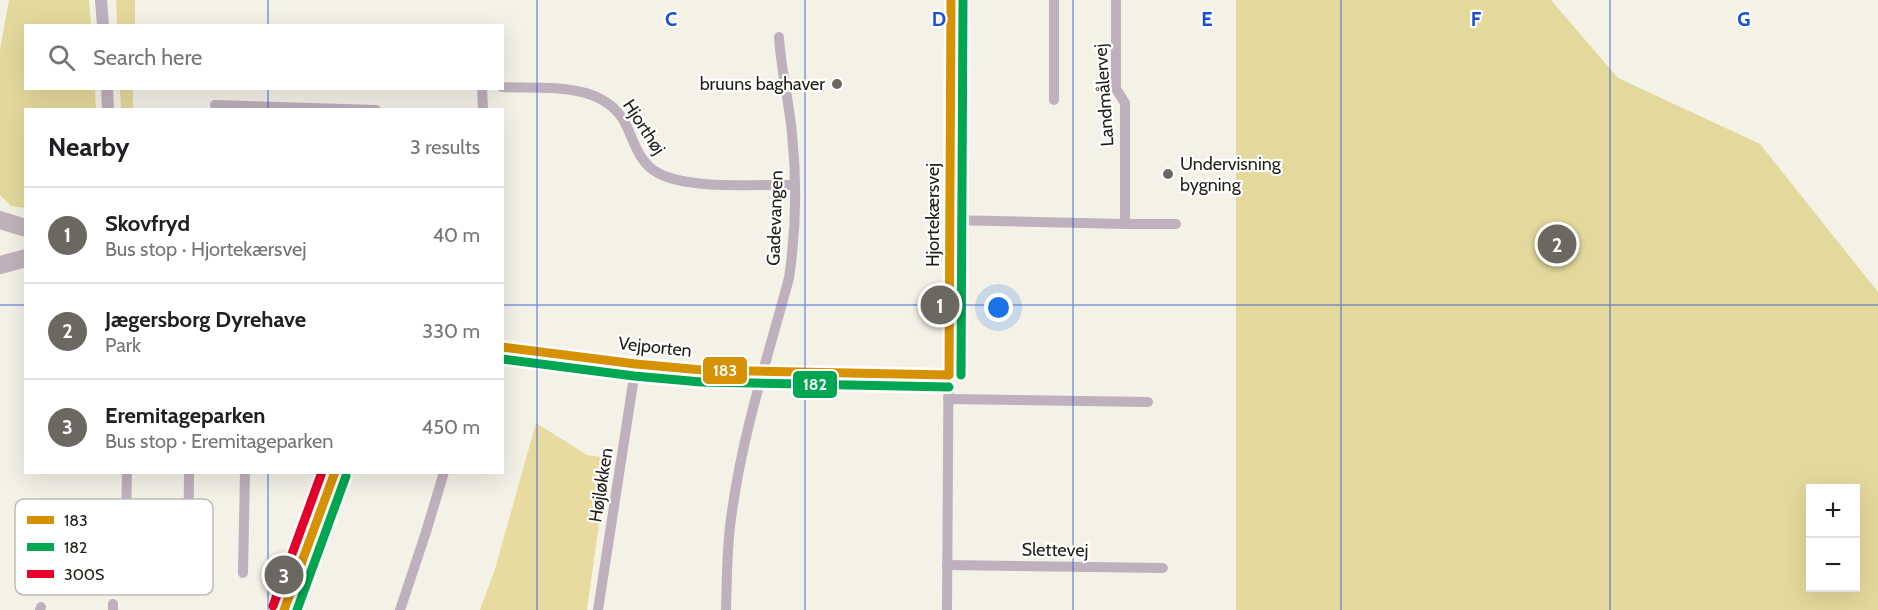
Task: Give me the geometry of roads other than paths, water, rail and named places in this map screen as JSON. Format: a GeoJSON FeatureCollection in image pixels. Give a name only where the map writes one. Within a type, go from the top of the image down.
{"type":"FeatureCollection","features":[{"type":"Feature","properties":{"kind":"highway"},"geometry":{"type":"LineString","coordinates":[[0,220],[24,227]]}},
{"type":"Feature","properties":{"kind":"highway"},"geometry":{"type":"LineString","coordinates":[[0,265],[24,259]]}},
{"type":"Feature","properties":{"kind":"street"},"geometry":{"type":"LineString","coordinates":[[101,0],[103,24]]}},
{"type":"Feature","properties":{"kind":"street","name":"Hjortekærsvej"},"geometry":{"type":"LineString","coordinates":[[947,610],[951,0]]}},
{"type":"Feature","properties":{"kind":"street"},"geometry":{"type":"LineString","coordinates":[[1054,0],[1054,100]]}},
{"type":"Feature","properties":{"kind":"street","name":"Landmålervej"},"geometry":{"type":"LineString","coordinates":[[1116,0],[1116,89],[1125,103],[1125,224]]}},
{"type":"Feature","properties":{"kind":"street","name":"Gadevangen"},"geometry":{"type":"LineString","coordinates":[[726,610],[727,560],[732,506],[742,453],[789,278],[793,252],[795,185],[792,136],[780,62],[779,37]]}},
{"type":"Feature","properties":{"kind":"street","name":"Hjorthøj"},"geometry":{"type":"LineString","coordinates":[[504,87],[580,91],[596,95],[610,104],[624,118],[637,151],[645,162],[657,173],[672,179],[696,183],[795,185]]}},
{"type":"Feature","properties":{"kind":"street"},"geometry":{"type":"LineString","coordinates":[[106,90],[108,108]]}},
{"type":"Feature","properties":{"kind":"street"},"geometry":{"type":"LineString","coordinates":[[482,90],[483,108]]}},
{"type":"Feature","properties":{"kind":"street"},"geometry":{"type":"LineString","coordinates":[[215,105],[312,108]]}},
{"type":"Feature","properties":{"kind":"street"},"geometry":{"type":"LineString","coordinates":[[950,220],[1176,224]]}},
{"type":"Feature","properties":{"kind":"street","name":"Vejporten"},"geometry":{"type":"LineString","coordinates":[[504,347],[702,370],[949,375]]}},
{"type":"Feature","properties":{"kind":"street","name":"Højløkken"},"geometry":{"type":"LineString","coordinates":[[598,610],[636,364]]}},
{"type":"Feature","properties":{"kind":"street"},"geometry":{"type":"LineString","coordinates":[[948,399],[1148,402]]}},
{"type":"Feature","properties":{"kind":"street"},"geometry":{"type":"LineString","coordinates":[[125,499],[126,474]]}},
{"type":"Feature","properties":{"kind":"street"},"geometry":{"type":"LineString","coordinates":[[189,474],[189,499]]}},
{"type":"Feature","properties":{"kind":"street"},"geometry":{"type":"LineString","coordinates":[[243,573],[245,474]]}},
{"type":"Feature","properties":{"kind":"street"},"geometry":{"type":"LineString","coordinates":[[284,610],[334,474]]}},
{"type":"Feature","properties":{"kind":"street"},"geometry":{"type":"LineString","coordinates":[[400,610],[443,474]]}},
{"type":"Feature","properties":{"kind":"street","name":"Slettevej"},"geometry":{"type":"LineString","coordinates":[[947,566],[1163,568]]}},
{"type":"Feature","properties":{"kind":"place","name":"bruuns baghaver"},"geometry":{"type":"Point","coordinates":[837,84]}},
{"type":"Feature","properties":{"kind":"place","name":"Undervisning bygning"},"geometry":{"type":"Point","coordinates":[1168,174]}},
{"type":"Feature","properties":{"kind":"place","name":"Jægersborg Dyrehave"},"geometry":{"type":"Point","coordinates":[1557,244]}},
{"type":"Feature","properties":{"kind":"place","name":"Skovfryd"},"geometry":{"type":"Point","coordinates":[940,305]}},
{"type":"Feature","properties":{"kind":"place","name":"Eremitageparken"},"geometry":{"type":"Point","coordinates":[284,575]}}]}
